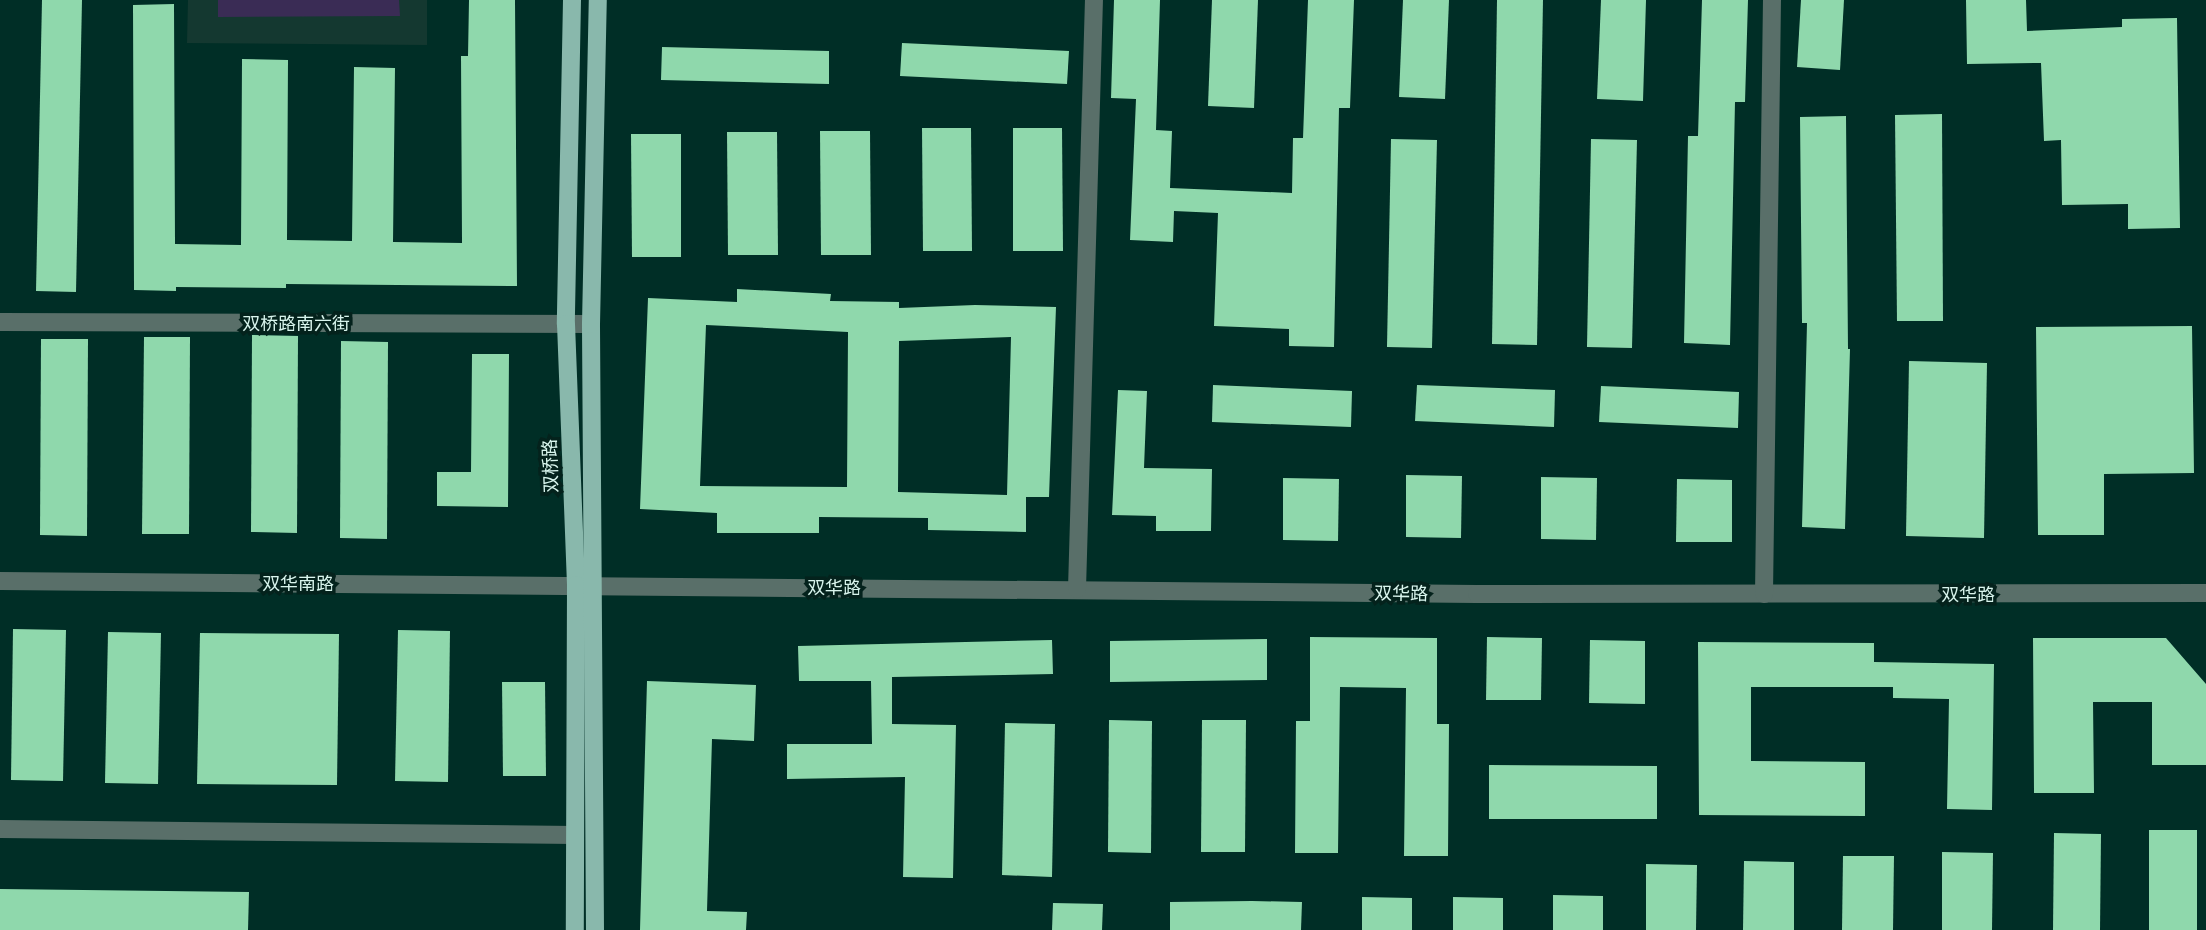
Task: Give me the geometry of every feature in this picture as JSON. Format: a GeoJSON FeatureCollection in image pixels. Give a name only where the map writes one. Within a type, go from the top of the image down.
{"type":"FeatureCollection","features":[{"type":"Feature","properties":{"kind":"main road","name":"双桥路"},"geometry":{"type":"LineString","coordinates":[[572,0],[566,324],[576,585],[575,930]]}},
{"type":"Feature","properties":{"kind":"main road"},"geometry":{"type":"LineString","coordinates":[[595,930],[595,585],[591,324],[598,0]]}},
{"type":"Feature","properties":{"kind":"street"},"geometry":{"type":"LineString","coordinates":[[1077,589],[1094,0]]}},
{"type":"Feature","properties":{"kind":"street"},"geometry":{"type":"LineString","coordinates":[[1764,594],[1772,0]]}},
{"type":"Feature","properties":{"kind":"street","name":"双桥路南六街"},"geometry":{"type":"LineString","coordinates":[[0,322],[591,324]]}},
{"type":"Feature","properties":{"kind":"street","name":"双华南路"},"geometry":{"type":"LineString","coordinates":[[0,581],[595,585]]}},
{"type":"Feature","properties":{"kind":"street","name":"双华路"},"geometry":{"type":"LineString","coordinates":[[595,585],[1477,594],[2206,593]]}},
{"type":"Feature","properties":{"kind":"street"},"geometry":{"type":"LineString","coordinates":[[0,829],[575,835]]}},
{"type":"Feature","properties":{"kind":"shaded area"},"geometry":{"type":"Polygon","coordinates":[[[188,0],[427,0],[427,45],[187,43],[188,0]]]}},
{"type":"Feature","properties":{"kind":"shaded area"},"geometry":{"type":"Polygon","coordinates":[[[218,0],[399,0],[400,16],[218,17],[218,0]]]}},
{"type":"Feature","properties":{"kind":"building"},"geometry":{"type":"Polygon","coordinates":[[[42,0],[82,0],[76,292],[36,291],[42,0]]]}},
{"type":"Feature","properties":{"kind":"building"},"geometry":{"type":"Polygon","coordinates":[[[469,0],[515,0],[517,286],[286,284],[286,288],[176,287],[176,291],[134,290],[133,5],[174,4],[175,244],[241,245],[242,59],[288,60],[287,240],[352,241],[354,67],[395,68],[393,242],[462,243],[461,56],[468,56],[469,0]]]}},
{"type":"Feature","properties":{"kind":"building"},"geometry":{"type":"Polygon","coordinates":[[[1114,0],[1160,0],[1156,130],[1172,131],[1170,188],[1292,193],[1293,138],[1303,138],[1308,0],[1354,0],[1350,108],[1339,108],[1334,347],[1289,346],[1289,329],[1214,326],[1218,213],[1174,211],[1173,242],[1130,240],[1136,99],[1111,98],[1114,0]]]}},
{"type":"Feature","properties":{"kind":"building"},"geometry":{"type":"Polygon","coordinates":[[[1212,0],[1258,0],[1254,108],[1208,106],[1212,0]]]}},
{"type":"Feature","properties":{"kind":"building"},"geometry":{"type":"Polygon","coordinates":[[[1403,0],[1449,0],[1445,99],[1399,97],[1403,0]]]}},
{"type":"Feature","properties":{"kind":"building"},"geometry":{"type":"Polygon","coordinates":[[[1497,0],[1543,0],[1537,345],[1492,344],[1497,0]]]}},
{"type":"Feature","properties":{"kind":"building"},"geometry":{"type":"Polygon","coordinates":[[[1601,0],[1646,0],[1643,101],[1597,99],[1601,0]]]}},
{"type":"Feature","properties":{"kind":"building"},"geometry":{"type":"Polygon","coordinates":[[[1702,0],[1748,0],[1745,102],[1735,102],[1730,345],[1684,343],[1688,136],[1698,136],[1702,0]]]}},
{"type":"Feature","properties":{"kind":"building"},"geometry":{"type":"Polygon","coordinates":[[[1801,0],[1844,0],[1840,70],[1797,67],[1801,0]]]}},
{"type":"Feature","properties":{"kind":"building"},"geometry":{"type":"Polygon","coordinates":[[[1966,0],[2026,0],[2027,31],[2122,27],[2122,19],[2177,18],[2180,228],[2128,229],[2128,204],[2062,205],[2061,140],[2044,141],[2041,63],[1967,64],[1966,0]]]}},
{"type":"Feature","properties":{"kind":"building"},"geometry":{"type":"Polygon","coordinates":[[[902,43],[1069,51],[1067,84],[900,76],[902,43]]]}},
{"type":"Feature","properties":{"kind":"building"},"geometry":{"type":"Polygon","coordinates":[[[662,47],[829,51],[829,84],[661,80],[662,47]]]}},
{"type":"Feature","properties":{"kind":"building"},"geometry":{"type":"Polygon","coordinates":[[[1942,114],[1943,321],[1897,321],[1895,115],[1942,114]]]}},
{"type":"Feature","properties":{"kind":"building"},"geometry":{"type":"Polygon","coordinates":[[[1846,116],[1850,349],[1845,529],[1802,527],[1807,323],[1802,323],[1800,117],[1846,116]]]}},
{"type":"Feature","properties":{"kind":"building"},"geometry":{"type":"Polygon","coordinates":[[[922,128],[971,128],[972,251],[923,251],[922,128]]]}},
{"type":"Feature","properties":{"kind":"building"},"geometry":{"type":"Polygon","coordinates":[[[1013,128],[1062,128],[1063,251],[1013,251],[1013,128]]]}},
{"type":"Feature","properties":{"kind":"building"},"geometry":{"type":"Polygon","coordinates":[[[820,131],[870,131],[871,255],[821,255],[820,131]]]}},
{"type":"Feature","properties":{"kind":"building"},"geometry":{"type":"Polygon","coordinates":[[[727,132],[777,132],[778,255],[728,255],[727,132]]]}},
{"type":"Feature","properties":{"kind":"building"},"geometry":{"type":"Polygon","coordinates":[[[631,134],[681,134],[681,257],[632,257],[631,134]]]}},
{"type":"Feature","properties":{"kind":"building"},"geometry":{"type":"Polygon","coordinates":[[[1391,139],[1437,140],[1432,348],[1387,347],[1391,139]]]}},
{"type":"Feature","properties":{"kind":"building"},"geometry":{"type":"Polygon","coordinates":[[[1591,139],[1637,140],[1632,348],[1587,347],[1591,139]]]}},
{"type":"Feature","properties":{"kind":"building"},"geometry":{"type":"Polygon","coordinates":[[[737,289],[831,294],[830,301],[899,302],[899,308],[975,305],[1056,307],[1049,497],[1026,497],[1026,532],[928,530],[928,518],[819,517],[819,533],[717,533],[717,513],[640,509],[648,298],[737,302],[737,289]],[[706,325],[700,486],[847,487],[848,332],[706,325]],[[1011,337],[899,341],[898,492],[1007,495],[1011,337]]]}},
{"type":"Feature","properties":{"kind":"building"},"geometry":{"type":"Polygon","coordinates":[[[2192,326],[2194,473],[2104,474],[2104,535],[2038,535],[2036,327],[2192,326]]]}},
{"type":"Feature","properties":{"kind":"building"},"geometry":{"type":"Polygon","coordinates":[[[252,335],[298,336],[297,533],[251,532],[252,335]]]}},
{"type":"Feature","properties":{"kind":"building"},"geometry":{"type":"Polygon","coordinates":[[[144,337],[190,337],[189,534],[142,534],[144,337]]]}},
{"type":"Feature","properties":{"kind":"building"},"geometry":{"type":"Polygon","coordinates":[[[41,339],[88,339],[87,536],[40,535],[41,339]]]}},
{"type":"Feature","properties":{"kind":"building"},"geometry":{"type":"Polygon","coordinates":[[[341,341],[388,342],[387,539],[340,538],[341,341]]]}},
{"type":"Feature","properties":{"kind":"building"},"geometry":{"type":"Polygon","coordinates":[[[472,354],[509,354],[508,507],[437,506],[437,472],[471,472],[472,354]]]}},
{"type":"Feature","properties":{"kind":"building"},"geometry":{"type":"Polygon","coordinates":[[[1909,361],[1987,363],[1984,538],[1906,536],[1909,361]]]}},
{"type":"Feature","properties":{"kind":"building"},"geometry":{"type":"Polygon","coordinates":[[[1213,385],[1352,391],[1351,427],[1212,422],[1213,385]]]}},
{"type":"Feature","properties":{"kind":"building"},"geometry":{"type":"Polygon","coordinates":[[[1417,385],[1555,390],[1554,427],[1415,421],[1417,385]]]}},
{"type":"Feature","properties":{"kind":"building"},"geometry":{"type":"Polygon","coordinates":[[[1601,386],[1739,392],[1738,428],[1599,422],[1601,386]]]}},
{"type":"Feature","properties":{"kind":"building"},"geometry":{"type":"Polygon","coordinates":[[[1118,390],[1147,391],[1144,468],[1212,469],[1211,531],[1156,531],[1156,516],[1112,515],[1118,390]]]}},
{"type":"Feature","properties":{"kind":"building"},"geometry":{"type":"Polygon","coordinates":[[[1406,475],[1462,476],[1461,538],[1406,537],[1406,475]]]}},
{"type":"Feature","properties":{"kind":"building"},"geometry":{"type":"Polygon","coordinates":[[[1541,477],[1597,478],[1596,540],[1541,539],[1541,477]]]}},
{"type":"Feature","properties":{"kind":"building"},"geometry":{"type":"Polygon","coordinates":[[[1283,478],[1339,479],[1338,541],[1283,540],[1283,478]]]}},
{"type":"Feature","properties":{"kind":"building"},"geometry":{"type":"Polygon","coordinates":[[[1677,479],[1732,480],[1732,542],[1676,542],[1677,479]]]}},
{"type":"Feature","properties":{"kind":"building"},"geometry":{"type":"Polygon","coordinates":[[[13,629],[66,630],[63,781],[11,780],[13,629]]]}},
{"type":"Feature","properties":{"kind":"building"},"geometry":{"type":"Polygon","coordinates":[[[398,630],[450,631],[448,782],[395,781],[398,630]]]}},
{"type":"Feature","properties":{"kind":"building"},"geometry":{"type":"Polygon","coordinates":[[[108,632],[161,633],[158,784],[105,783],[108,632]]]}},
{"type":"Feature","properties":{"kind":"building"},"geometry":{"type":"Polygon","coordinates":[[[200,633],[339,634],[337,785],[197,784],[200,633]]]}},
{"type":"Feature","properties":{"kind":"building"},"geometry":{"type":"Polygon","coordinates":[[[1310,637],[1437,638],[1437,724],[1449,724],[1448,856],[1404,856],[1406,688],[1340,687],[1338,853],[1295,853],[1296,721],[1310,721],[1310,637]]]}},
{"type":"Feature","properties":{"kind":"building"},"geometry":{"type":"Polygon","coordinates":[[[1487,637],[1542,638],[1541,700],[1486,700],[1487,637]]]}},
{"type":"Feature","properties":{"kind":"building"},"geometry":{"type":"Polygon","coordinates":[[[2033,638],[2166,638],[2206,684],[2206,765],[2152,765],[2152,702],[2093,702],[2094,793],[2034,793],[2033,638]]]}},
{"type":"Feature","properties":{"kind":"building"},"geometry":{"type":"Polygon","coordinates":[[[1267,639],[1267,680],[1110,682],[1110,641],[1267,639]]]}},
{"type":"Feature","properties":{"kind":"building"},"geometry":{"type":"Polygon","coordinates":[[[1052,640],[1053,674],[892,677],[892,724],[956,725],[953,878],[903,877],[905,777],[787,779],[787,744],[872,744],[871,681],[799,681],[798,646],[1052,640]]]}},
{"type":"Feature","properties":{"kind":"building"},"geometry":{"type":"Polygon","coordinates":[[[1590,640],[1645,641],[1645,704],[1589,703],[1590,640]]]}},
{"type":"Feature","properties":{"kind":"building"},"geometry":{"type":"Polygon","coordinates":[[[1698,642],[1874,643],[1874,662],[1994,664],[1992,810],[1947,809],[1949,699],[1893,698],[1893,687],[1751,687],[1751,761],[1865,762],[1865,816],[1699,815],[1698,642]]]}},
{"type":"Feature","properties":{"kind":"building"},"geometry":{"type":"Polygon","coordinates":[[[647,681],[756,685],[754,741],[712,739],[707,911],[747,912],[746,930],[640,930],[647,681]]]}},
{"type":"Feature","properties":{"kind":"building"},"geometry":{"type":"Polygon","coordinates":[[[502,682],[545,682],[546,776],[503,776],[502,682]]]}},
{"type":"Feature","properties":{"kind":"building"},"geometry":{"type":"Polygon","coordinates":[[[1109,720],[1152,721],[1151,853],[1108,852],[1109,720]]]}},
{"type":"Feature","properties":{"kind":"building"},"geometry":{"type":"Polygon","coordinates":[[[1202,720],[1246,720],[1245,852],[1201,852],[1202,720]]]}},
{"type":"Feature","properties":{"kind":"building"},"geometry":{"type":"Polygon","coordinates":[[[1005,723],[1055,724],[1052,877],[1002,875],[1005,723]]]}},
{"type":"Feature","properties":{"kind":"building"},"geometry":{"type":"Polygon","coordinates":[[[1489,765],[1657,766],[1657,819],[1489,819],[1489,765]]]}},
{"type":"Feature","properties":{"kind":"building"},"geometry":{"type":"Polygon","coordinates":[[[2149,830],[2197,830],[2197,930],[2149,930],[2149,830]]]}},
{"type":"Feature","properties":{"kind":"building"},"geometry":{"type":"Polygon","coordinates":[[[2054,833],[2101,834],[2100,930],[2053,930],[2054,833]]]}},
{"type":"Feature","properties":{"kind":"building"},"geometry":{"type":"Polygon","coordinates":[[[1942,852],[1993,853],[1992,930],[1942,930],[1942,852]]]}},
{"type":"Feature","properties":{"kind":"building"},"geometry":{"type":"Polygon","coordinates":[[[1843,856],[1894,856],[1893,930],[1842,930],[1843,856]]]}},
{"type":"Feature","properties":{"kind":"building"},"geometry":{"type":"Polygon","coordinates":[[[1744,861],[1794,862],[1794,930],[1743,930],[1744,861]]]}},
{"type":"Feature","properties":{"kind":"building"},"geometry":{"type":"Polygon","coordinates":[[[1646,864],[1697,865],[1696,930],[1646,930],[1646,864]]]}},
{"type":"Feature","properties":{"kind":"building"},"geometry":{"type":"Polygon","coordinates":[[[0,889],[249,892],[248,930],[0,930],[0,889]]]}},
{"type":"Feature","properties":{"kind":"building"},"geometry":{"type":"Polygon","coordinates":[[[1553,895],[1603,896],[1603,930],[1553,930],[1553,895]]]}},
{"type":"Feature","properties":{"kind":"building"},"geometry":{"type":"Polygon","coordinates":[[[1362,897],[1412,898],[1412,930],[1362,930],[1362,897]]]}},
{"type":"Feature","properties":{"kind":"building"},"geometry":{"type":"Polygon","coordinates":[[[1453,897],[1503,898],[1503,930],[1453,930],[1453,897]]]}},
{"type":"Feature","properties":{"kind":"building"},"geometry":{"type":"Polygon","coordinates":[[[1170,902],[1302,902],[1301,930],[1170,930],[1170,902]]]}},
{"type":"Feature","properties":{"kind":"building"},"geometry":{"type":"Polygon","coordinates":[[[1053,903],[1103,904],[1102,930],[1052,930],[1053,903]]]}}]}
